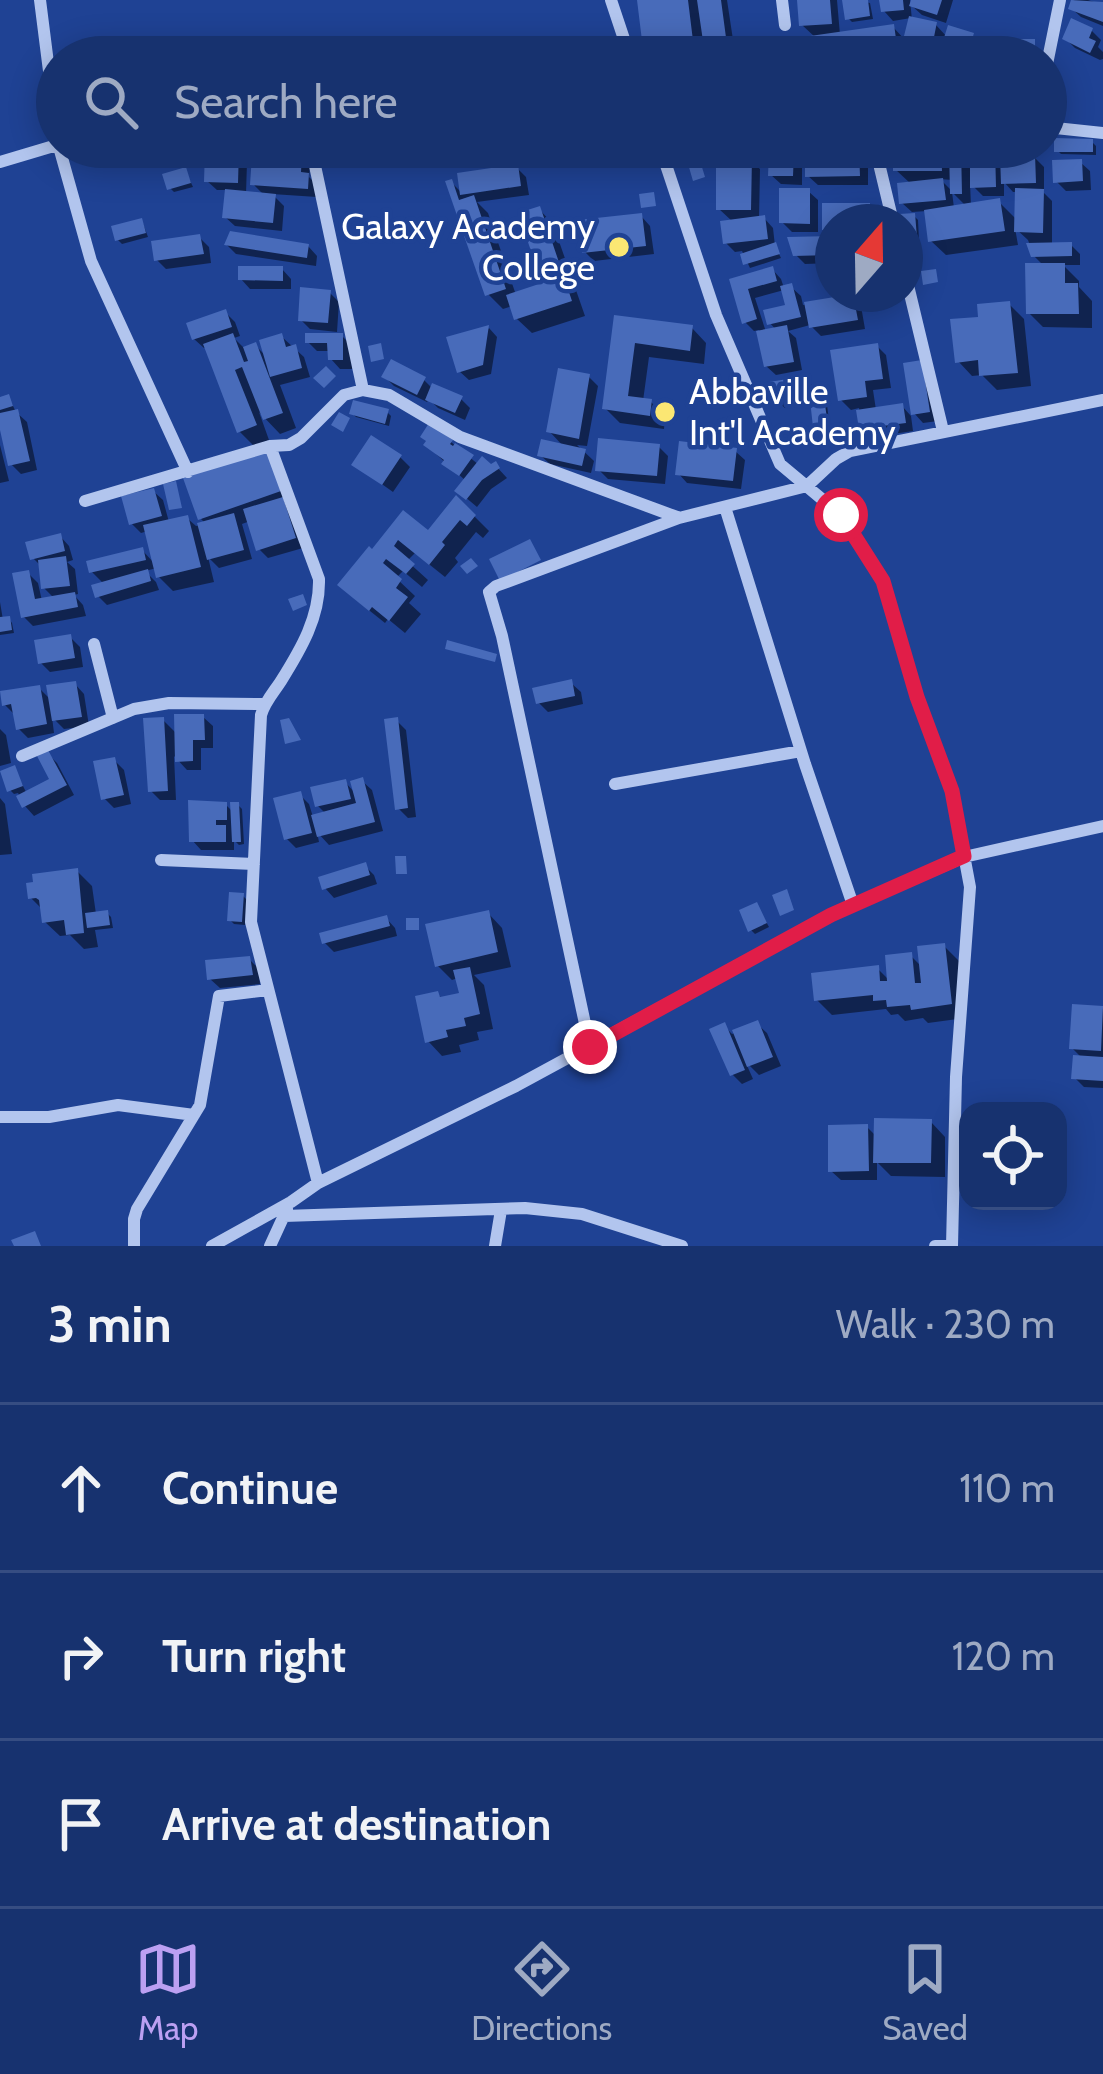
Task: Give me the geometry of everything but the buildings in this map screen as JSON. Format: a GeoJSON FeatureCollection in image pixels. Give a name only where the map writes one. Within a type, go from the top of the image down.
{"type":"FeatureCollection","features":[{"type":"Feature","properties":{"kind":"street"},"geometry":{"type":"LineString","coordinates":[[40,0],[45,36]]}},
{"type":"Feature","properties":{"kind":"street"},"geometry":{"type":"LineString","coordinates":[[610,0],[623,36]]}},
{"type":"Feature","properties":{"kind":"street"},"geometry":{"type":"LineString","coordinates":[[782,0],[785,25]]}},
{"type":"Feature","properties":{"kind":"street"},"geometry":{"type":"LineString","coordinates":[[1053,36],[1060,0]]}},
{"type":"Feature","properties":{"kind":"street"},"geometry":{"type":"LineString","coordinates":[[1067,129],[1103,133]]}},
{"type":"Feature","properties":{"kind":"street"},"geometry":{"type":"LineString","coordinates":[[0,162],[36,152]]}},
{"type":"Feature","properties":{"kind":"street"},"geometry":{"type":"LineString","coordinates":[[64,168],[91,261],[188,472]]}},
{"type":"Feature","properties":{"kind":"street"},"geometry":{"type":"LineString","coordinates":[[312,168],[363,390]]}},
{"type":"Feature","properties":{"kind":"street"},"geometry":{"type":"LineString","coordinates":[[668,168],[716,315],[780,464],[841,515],[883,581],[917,697],[952,791],[970,887],[956,1077],[952,1246],[934,1246]]}},
{"type":"Feature","properties":{"kind":"street"},"geometry":{"type":"LineString","coordinates":[[880,168],[889,204]]}},
{"type":"Feature","properties":{"kind":"street"},"geometry":{"type":"LineString","coordinates":[[914,312],[943,431]]}},
{"type":"Feature","properties":{"kind":"street"},"geometry":{"type":"LineString","coordinates":[[85,501],[270,446],[289,445],[344,394],[363,390],[389,395],[460,437],[679,518]]}},
{"type":"Feature","properties":{"kind":"street"},"geometry":{"type":"LineString","coordinates":[[590,1047],[489,592],[679,518],[807,486],[850,452],[1103,400]]}},
{"type":"Feature","properties":{"kind":"street"},"geometry":{"type":"LineString","coordinates":[[270,446],[319,579],[320,596],[295,659],[261,715],[251,922],[318,1183]]}},
{"type":"Feature","properties":{"kind":"street"},"geometry":{"type":"LineString","coordinates":[[725,507],[853,905]]}},
{"type":"Feature","properties":{"kind":"street"},"geometry":{"type":"LineString","coordinates":[[94,644],[113,718]]}},
{"type":"Feature","properties":{"kind":"street"},"geometry":{"type":"LineString","coordinates":[[22,756],[134,709],[169,703],[265,704]]}},
{"type":"Feature","properties":{"kind":"street"},"geometry":{"type":"LineString","coordinates":[[615,784],[801,751]]}},
{"type":"Feature","properties":{"kind":"street"},"geometry":{"type":"LineString","coordinates":[[212,1246],[287,1209],[318,1183],[590,1047],[853,905],[964,856],[1103,826]]}},
{"type":"Feature","properties":{"kind":"street"},"geometry":{"type":"LineString","coordinates":[[160,860],[254,865]]}},
{"type":"Feature","properties":{"kind":"street"},"geometry":{"type":"LineString","coordinates":[[134,1246],[136,1209],[194,1115],[205,1086],[215,1003],[219,996],[268,990]]}},
{"type":"Feature","properties":{"kind":"street"},"geometry":{"type":"LineString","coordinates":[[0,1117],[49,1117],[118,1105],[194,1115]]}},
{"type":"Feature","properties":{"kind":"street"},"geometry":{"type":"LineString","coordinates":[[287,1209],[525,1208],[582,1214],[682,1246]]}},
{"type":"Feature","properties":{"kind":"street"},"geometry":{"type":"LineString","coordinates":[[269,1246],[287,1209]]}},
{"type":"Feature","properties":{"kind":"street"},"geometry":{"type":"LineString","coordinates":[[495,1246],[501,1210]]}},
{"type":"Feature","properties":{"kind":"place","name":"Galaxy Academy College"},"geometry":{"type":"Point","coordinates":[619,247]}},
{"type":"Feature","properties":{"kind":"place","name":"Abbaville Int'l Academy"},"geometry":{"type":"Point","coordinates":[665,412]}},
{"type":"Feature","properties":{"kind":"route"},"geometry":{"type":"LineString","coordinates":[[590,1047],[831,915],[964,856],[952,791],[917,697],[883,581],[841,515]]}}]}
